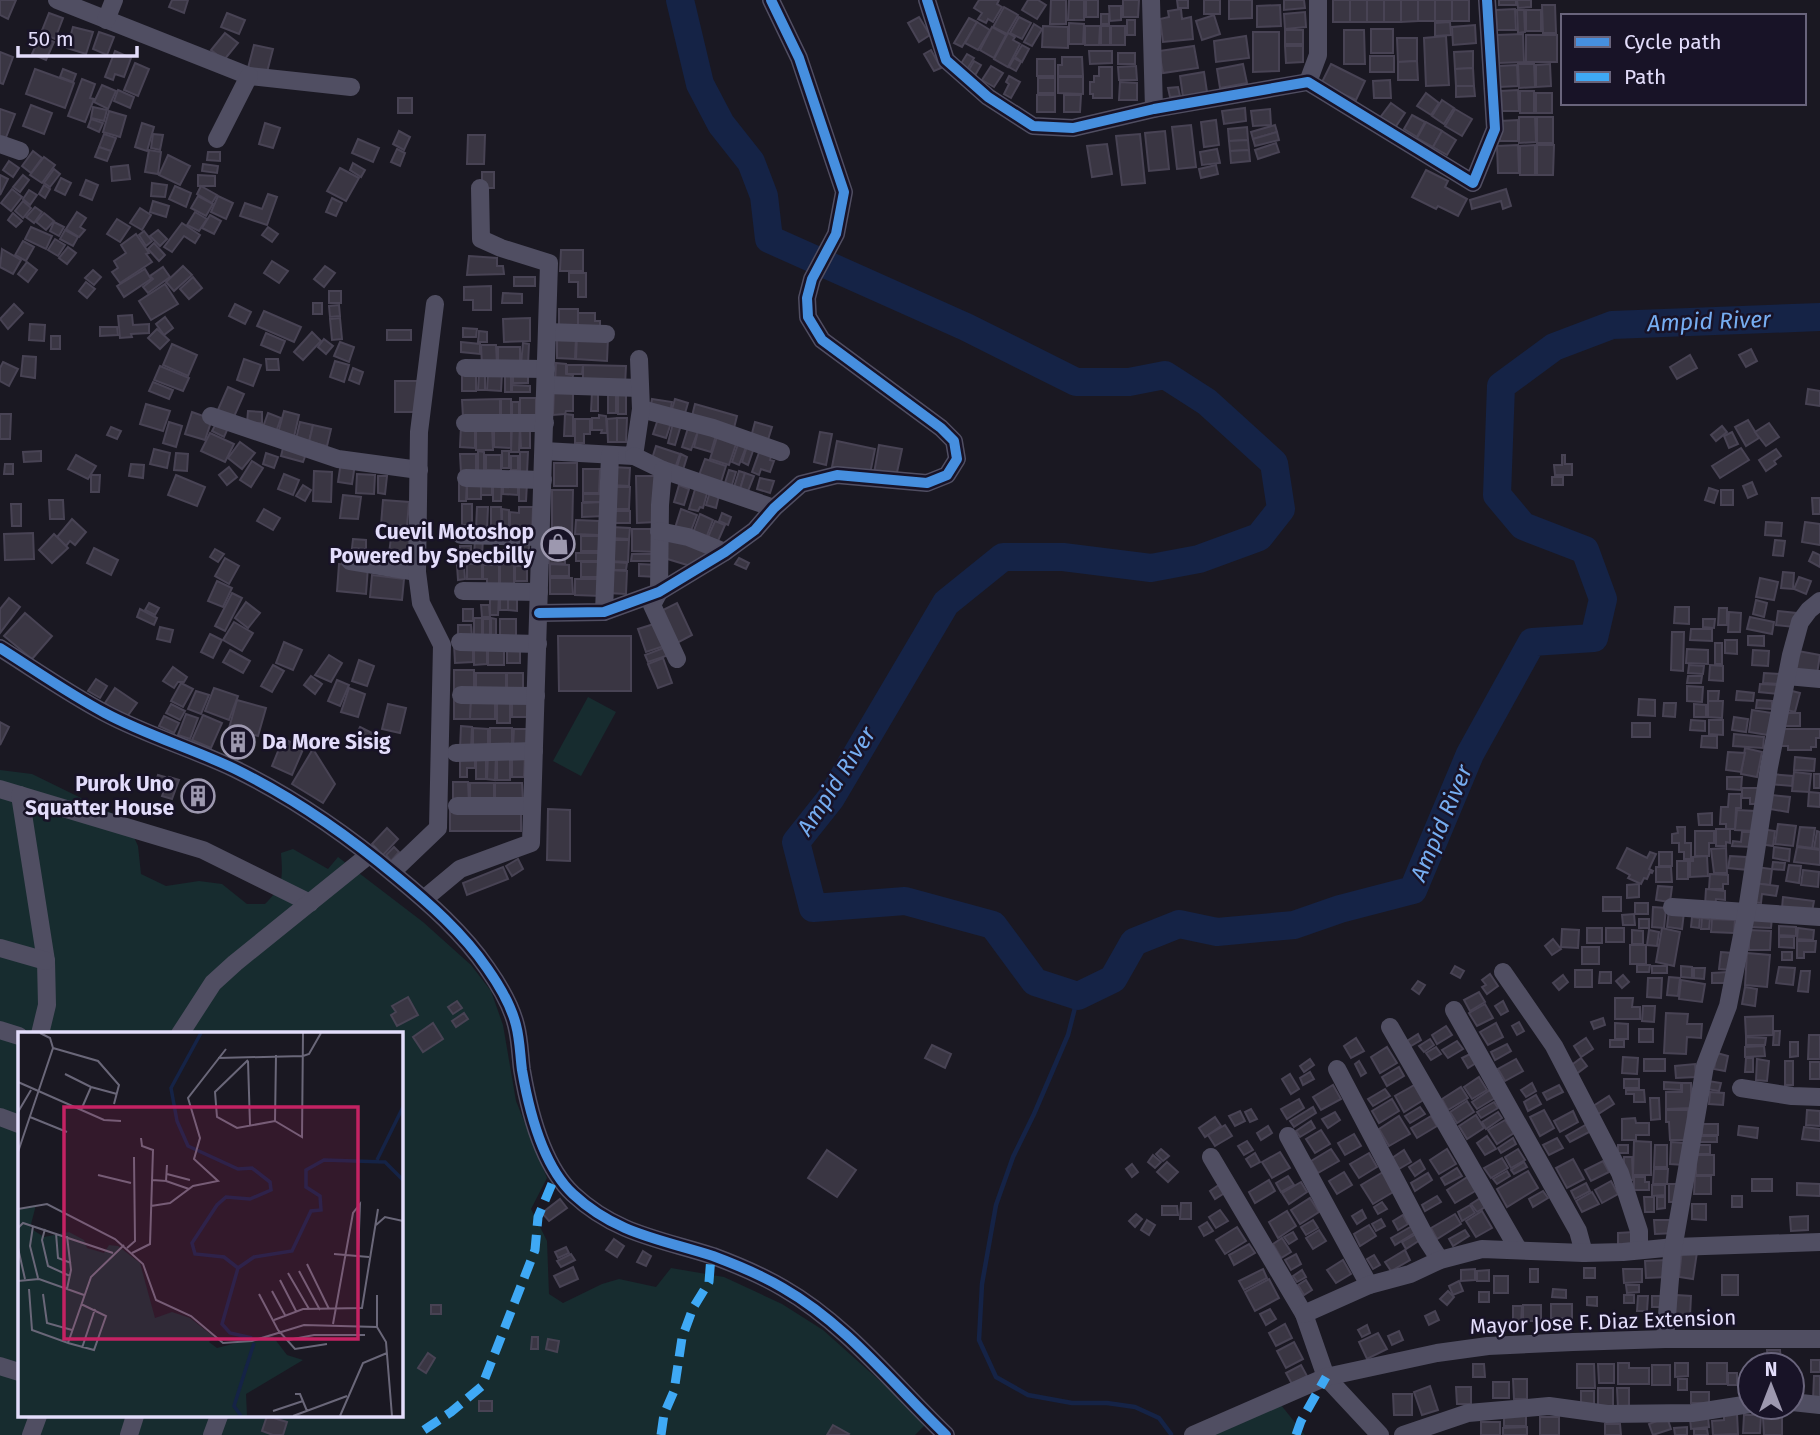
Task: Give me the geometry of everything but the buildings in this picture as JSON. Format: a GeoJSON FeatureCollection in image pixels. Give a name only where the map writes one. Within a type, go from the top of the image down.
{"type":"FeatureCollection","features":[{"type":"Feature","properties":{"kind":"street"},"geometry":{"type":"LineString","coordinates":[[57,0],[249,76],[351,87]]}},
{"type":"Feature","properties":{"kind":"street"},"geometry":{"type":"LineString","coordinates":[[106,20],[114,0]]}},
{"type":"Feature","properties":{"kind":"street"},"geometry":{"type":"LineString","coordinates":[[539,613],[604,612],[659,592],[725,552],[755,530],[774,508],[801,484],[837,475],[927,483],[947,475],[957,458],[954,441],[941,428],[822,340],[808,317],[807,298],[812,279],[836,234],[844,192],[799,58],[771,0]]}},
{"type":"Feature","properties":{"kind":"street"},"geometry":{"type":"LineString","coordinates":[[927,0],[946,60],[988,97],[1033,126],[1073,128],[1154,109],[1308,82],[1473,183],[1495,129],[1487,0]]}},
{"type":"Feature","properties":{"kind":"street"},"geometry":{"type":"LineString","coordinates":[[1151,0],[1154,109]]}},
{"type":"Feature","properties":{"kind":"street"},"geometry":{"type":"LineString","coordinates":[[1308,82],[1318,55],[1318,0]]}},
{"type":"Feature","properties":{"kind":"street"},"geometry":{"type":"LineString","coordinates":[[217,139],[249,76]]}},
{"type":"Feature","properties":{"kind":"street"},"geometry":{"type":"LineString","coordinates":[[0,144],[20,151]]}},
{"type":"Feature","properties":{"kind":"street"},"geometry":{"type":"LineString","coordinates":[[424,899],[460,869],[531,843],[550,263],[501,255],[481,239],[480,188]]}},
{"type":"Feature","properties":{"kind":"street"},"geometry":{"type":"LineString","coordinates":[[392,872],[438,828],[442,645],[421,603],[417,572],[419,432],[435,304]]}},
{"type":"Feature","properties":{"kind":"street"},"geometry":{"type":"LineString","coordinates":[[547,332],[606,334]]}},
{"type":"Feature","properties":{"kind":"street"},"geometry":{"type":"LineString","coordinates":[[634,456],[641,409],[639,359]]}},
{"type":"Feature","properties":{"kind":"street"},"geometry":{"type":"LineString","coordinates":[[466,368],[640,388]]}},
{"type":"Feature","properties":{"kind":"street"},"geometry":{"type":"LineString","coordinates":[[641,409],[713,428],[781,452]]}},
{"type":"Feature","properties":{"kind":"street"},"geometry":{"type":"LineString","coordinates":[[211,416],[338,459],[419,470]]}},
{"type":"Feature","properties":{"kind":"street"},"geometry":{"type":"LineString","coordinates":[[465,423],[545,423]]}},
{"type":"Feature","properties":{"kind":"street"},"geometry":{"type":"LineString","coordinates":[[544,452],[634,456],[663,470],[774,508]]}},
{"type":"Feature","properties":{"kind":"street"},"geometry":{"type":"LineString","coordinates":[[604,612],[610,455]]}},
{"type":"Feature","properties":{"kind":"street"},"geometry":{"type":"LineString","coordinates":[[663,470],[659,592],[652,605],[677,659]]}},
{"type":"Feature","properties":{"kind":"street"},"geometry":{"type":"LineString","coordinates":[[466,478],[543,480]]}},
{"type":"Feature","properties":{"kind":"street"},"geometry":{"type":"LineString","coordinates":[[659,531],[688,537],[725,552]]}},
{"type":"Feature","properties":{"kind":"street"},"geometry":{"type":"LineString","coordinates":[[461,535],[541,537]]}},
{"type":"Feature","properties":{"kind":"street"},"geometry":{"type":"LineString","coordinates":[[350,561],[417,572]]}},
{"type":"Feature","properties":{"kind":"street"},"geometry":{"type":"LineString","coordinates":[[463,591],[539,592]]}},
{"type":"Feature","properties":{"kind":"street"},"geometry":{"type":"LineString","coordinates":[[1665,1339],[1675,1247],[1705,1066],[1728,1006],[1747,910],[1769,767],[1800,622],[1820,601]]}},
{"type":"Feature","properties":{"kind":"street"},"geometry":{"type":"LineString","coordinates":[[460,642],[538,644]]}},
{"type":"Feature","properties":{"kind":"street"},"geometry":{"type":"LineString","coordinates":[[0,648],[105,713],[233,768],[287,796],[392,872],[465,940],[505,996],[516,1025],[523,1074],[541,1144],[556,1174],[571,1192],[590,1209],[618,1226],[661,1243],[711,1256],[746,1269],[786,1289],[835,1325],[946,1435]]}},
{"type":"Feature","properties":{"kind":"street"},"geometry":{"type":"LineString","coordinates":[[1787,676],[1820,679]]}},
{"type":"Feature","properties":{"kind":"street"},"geometry":{"type":"LineString","coordinates":[[461,695],[536,696]]}},
{"type":"Feature","properties":{"kind":"street"},"geometry":{"type":"LineString","coordinates":[[456,753],[534,751]]}},
{"type":"Feature","properties":{"kind":"street"},"geometry":{"type":"LineString","coordinates":[[0,789],[203,850],[310,903]]}},
{"type":"Feature","properties":{"kind":"street"},"geometry":{"type":"LineString","coordinates":[[20,795],[46,961],[47,1005],[40,1032]]}},
{"type":"Feature","properties":{"kind":"street"},"geometry":{"type":"LineString","coordinates":[[457,807],[533,806]]}},
{"type":"Feature","properties":{"kind":"street"},"geometry":{"type":"LineString","coordinates":[[181,1032],[213,984],[235,963],[370,855]]}},
{"type":"Feature","properties":{"kind":"street"},"geometry":{"type":"LineString","coordinates":[[1672,907],[1820,915]]}},
{"type":"Feature","properties":{"kind":"street"},"geometry":{"type":"LineString","coordinates":[[0,948],[46,961]]}},
{"type":"Feature","properties":{"kind":"street"},"geometry":{"type":"LineString","coordinates":[[1503,972],[1554,1046],[1620,1173],[1639,1231],[1639,1249]]}},
{"type":"Feature","properties":{"kind":"street"},"geometry":{"type":"LineString","coordinates":[[1454,1010],[1578,1231],[1584,1253]]}},
{"type":"Feature","properties":{"kind":"street"},"geometry":{"type":"LineString","coordinates":[[1390,1027],[1518,1249]]}},
{"type":"Feature","properties":{"kind":"street"},"geometry":{"type":"LineString","coordinates":[[0,1030],[18,1036]]}},
{"type":"Feature","properties":{"kind":"street"},"geometry":{"type":"LineString","coordinates":[[1337,1069],[1440,1260]]}},
{"type":"Feature","properties":{"kind":"street"},"geometry":{"type":"LineString","coordinates":[[1741,1088],[1792,1096],[1820,1097]]}},
{"type":"Feature","properties":{"kind":"street"},"geometry":{"type":"LineString","coordinates":[[0,1117],[18,1124]]}},
{"type":"Feature","properties":{"kind":"street"},"geometry":{"type":"LineString","coordinates":[[1288,1136],[1369,1285]]}},
{"type":"Feature","properties":{"kind":"street"},"geometry":{"type":"LineString","coordinates":[[1211,1157],[1304,1314],[1326,1377],[1380,1435]]}},
{"type":"Feature","properties":{"kind":"street"},"geometry":{"type":"LineString","coordinates":[[1304,1314],[1369,1285],[1410,1274],[1440,1260],[1482,1249],[1584,1253],[1820,1242]]}},
{"type":"Feature","properties":{"kind":"street","name":"Mayor Jose F. Diaz Extension"},"geometry":{"type":"LineString","coordinates":[[1193,1435],[1326,1377],[1437,1353],[1488,1346],[1665,1339],[1820,1339]]}},
{"type":"Feature","properties":{"kind":"street"},"geometry":{"type":"LineString","coordinates":[[0,1366],[18,1372]]}},
{"type":"Feature","properties":{"kind":"street"},"geometry":{"type":"LineString","coordinates":[[1403,1435],[1468,1413],[1549,1406],[1607,1414],[1692,1413],[1736,1406]]}},
{"type":"Feature","properties":{"kind":"street"},"geometry":{"type":"LineString","coordinates":[[31,1435],[37,1418]]}},
{"type":"Feature","properties":{"kind":"street"},"geometry":{"type":"LineString","coordinates":[[129,1435],[134,1418]]}},
{"type":"Feature","properties":{"kind":"street"},"geometry":{"type":"LineString","coordinates":[[212,1435],[218,1418]]}},
{"type":"Feature","properties":{"kind":"green space"},"geometry":{"type":"Polygon","coordinates":[[[588,697],[616,712],[581,776],[553,761],[588,697]]]}},
{"type":"Feature","properties":{"kind":"green space"},"geometry":{"type":"Polygon","coordinates":[[[0,770],[32,774],[126,820],[138,846],[141,874],[166,886],[199,881],[222,884],[247,904],[265,904],[281,882],[281,853],[293,849],[328,869],[338,857],[423,922],[471,965],[491,991],[503,1025],[516,1101],[547,1178],[531,1209],[547,1241],[549,1294],[563,1303],[602,1284],[619,1279],[656,1287],[671,1268],[724,1277],[782,1304],[823,1330],[927,1423],[915,1435],[0,1435],[0,770]]]}},
{"type":"Feature","properties":{"kind":"green space"},"geometry":{"type":"Polygon","coordinates":[[[1281,1405],[1305,1435],[1209,1435],[1281,1405]]]}},
{"type":"Feature","properties":{"kind":"waterway","name":"Ampid River"},"geometry":{"type":"LineString","coordinates":[[680,0],[700,84],[721,124],[751,162],[764,196],[769,239],[966,327],[1076,382],[1129,382],[1165,375],[1207,402],[1274,463],[1281,509],[1259,537],[1199,559],[1151,568],[1063,557],[1003,557],[946,603],[831,798],[796,842],[813,908],[905,901],[993,925],[1035,982],[1078,996],[1113,979],[1134,942],[1179,924],[1217,932],[1294,925],[1340,909],[1413,890],[1470,754],[1532,642],[1594,638],[1603,599],[1585,550],[1523,526],[1497,495],[1501,386],[1554,347],[1612,325],[1820,317]]}},
{"type":"Feature","properties":{"kind":"waterway"},"geometry":{"type":"LineString","coordinates":[[1078,996],[1068,1035],[1013,1157],[996,1205],[982,1284],[979,1340],[996,1377],[1028,1395],[1072,1403],[1107,1403],[1135,1407],[1159,1418],[1171,1434]]}},
{"type":"Feature","properties":{"kind":"marked path"},"geometry":{"type":"LineString","coordinates":[[424,1430],[482,1386],[535,1250],[538,1217],[556,1174]]}},
{"type":"Feature","properties":{"kind":"marked path"},"geometry":{"type":"LineString","coordinates":[[661,1435],[664,1414],[674,1391],[682,1338],[693,1308],[709,1282],[711,1256]]}},
{"type":"Feature","properties":{"kind":"marked path"},"geometry":{"type":"LineString","coordinates":[[1296,1435],[1326,1377]]}},
{"type":"Feature","properties":{"kind":"cycle path"},"geometry":{"type":"LineString","coordinates":[[539,613],[604,612],[659,592],[725,552],[755,530],[774,508],[801,484],[837,475],[927,483],[947,475],[957,459],[954,441],[941,428],[822,340],[808,317],[807,298],[812,279],[836,234],[844,192],[799,58],[771,0]]}},
{"type":"Feature","properties":{"kind":"cycle path"},"geometry":{"type":"LineString","coordinates":[[927,0],[946,60],[988,97],[1033,126],[1073,128],[1154,109],[1308,82],[1473,183],[1495,129],[1487,0]]}},
{"type":"Feature","properties":{"kind":"cycle path"},"geometry":{"type":"LineString","coordinates":[[0,648],[105,713],[235,769],[278,792],[339,831],[408,886],[467,943],[504,995],[516,1025],[525,1086],[538,1136],[553,1168],[573,1194],[622,1227],[740,1267],[775,1283],[806,1303],[849,1337],[946,1435]]}},
{"type":"Feature","properties":{"kind":"place","name":"Cuevil Motoshop Powered by Specbilly"},"geometry":{"type":"Point","coordinates":[558,544]}},
{"type":"Feature","properties":{"kind":"place","name":"Da More Sisig"},"geometry":{"type":"Point","coordinates":[238,742]}},
{"type":"Feature","properties":{"kind":"place","name":"Purok Uno Squatter House"},"geometry":{"type":"Point","coordinates":[198,796]}}]}
